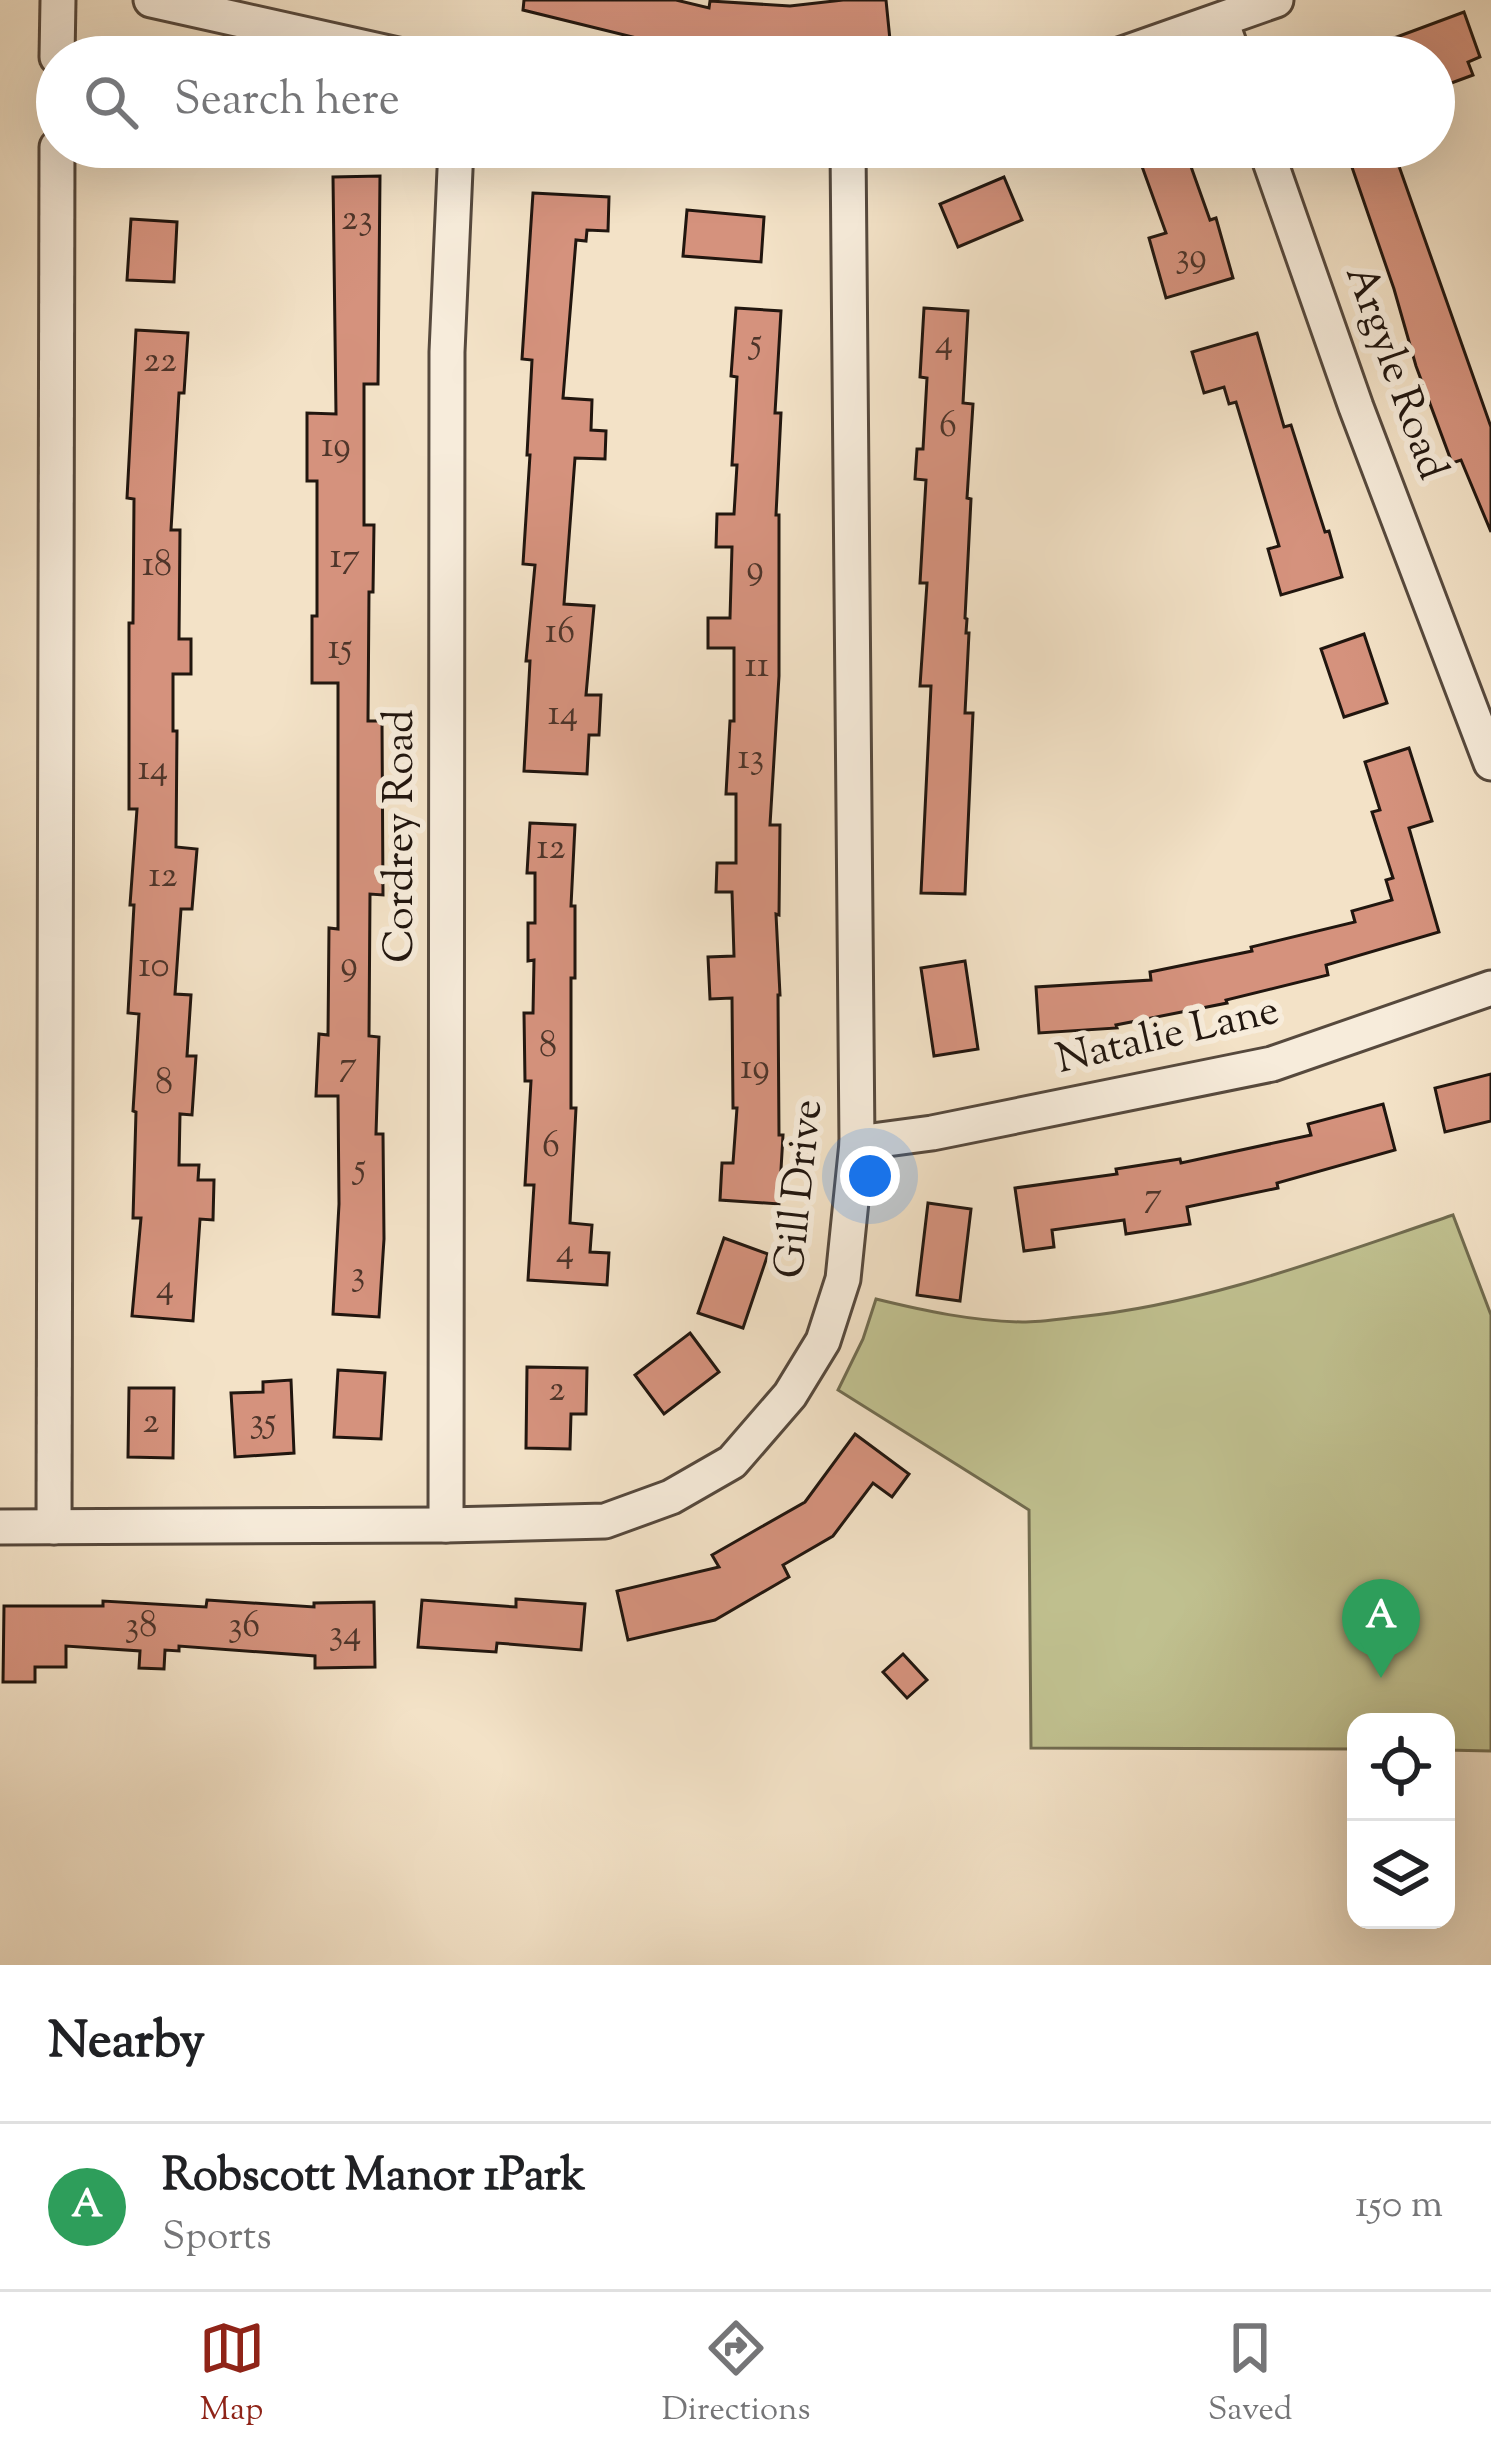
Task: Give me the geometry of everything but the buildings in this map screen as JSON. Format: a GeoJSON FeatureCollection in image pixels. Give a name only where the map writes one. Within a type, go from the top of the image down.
{"type":"FeatureCollection","features":[{"type":"Feature","properties":{"kind":"street"},"geometry":{"type":"LineString","coordinates":[[58,0],[58,36]]}},
{"type":"Feature","properties":{"kind":"street"},"geometry":{"type":"LineString","coordinates":[[151,0],[312,36]]}},
{"type":"Feature","properties":{"kind":"street"},"geometry":{"type":"LineString","coordinates":[[1176,36],[1276,0]]}},
{"type":"Feature","properties":{"kind":"street"},"geometry":{"type":"LineString","coordinates":[[1221,21],[1226,36]]}},
{"type":"Feature","properties":{"kind":"street"},"geometry":{"type":"LineString","coordinates":[[54,1527],[57,168]]}},
{"type":"Feature","properties":{"kind":"street","name":"Cordrey Road"},"geometry":{"type":"LineString","coordinates":[[446,1526],[447,352],[455,168]]}},
{"type":"Feature","properties":{"kind":"street","name":"Gill Drive"},"geometry":{"type":"LineString","coordinates":[[0,1527],[605,1521],[671,1497],[732,1462],[790,1395],[823,1340],[843,1279],[857,1143],[848,168]]}},
{"type":"Feature","properties":{"kind":"street","name":"Argyle Road"},"geometry":{"type":"LineString","coordinates":[[1272,168],[1356,407],[1491,764]]}},
{"type":"Feature","properties":{"kind":"street","name":"Natalie Lane"},"geometry":{"type":"LineString","coordinates":[[857,1143],[932,1133],[1272,1064],[1491,988]]}},
{"type":"Feature","properties":{"kind":"green space"},"geometry":{"type":"Polygon","coordinates":[[[1453,1215],[1491,1315],[1491,1751],[1455,1750],[1455,1713],[1347,1713],[1347,1749],[1031,1748],[1029,1510],[838,1390],[876,1299],[949,1315],[1043,1321],[1126,1311],[1268,1276],[1453,1215]]]}},
{"type":"Feature","properties":{"kind":"place","name":"Robscott Manor 1Park"},"geometry":{"type":"Point","coordinates":[1381,1678]}}]}
